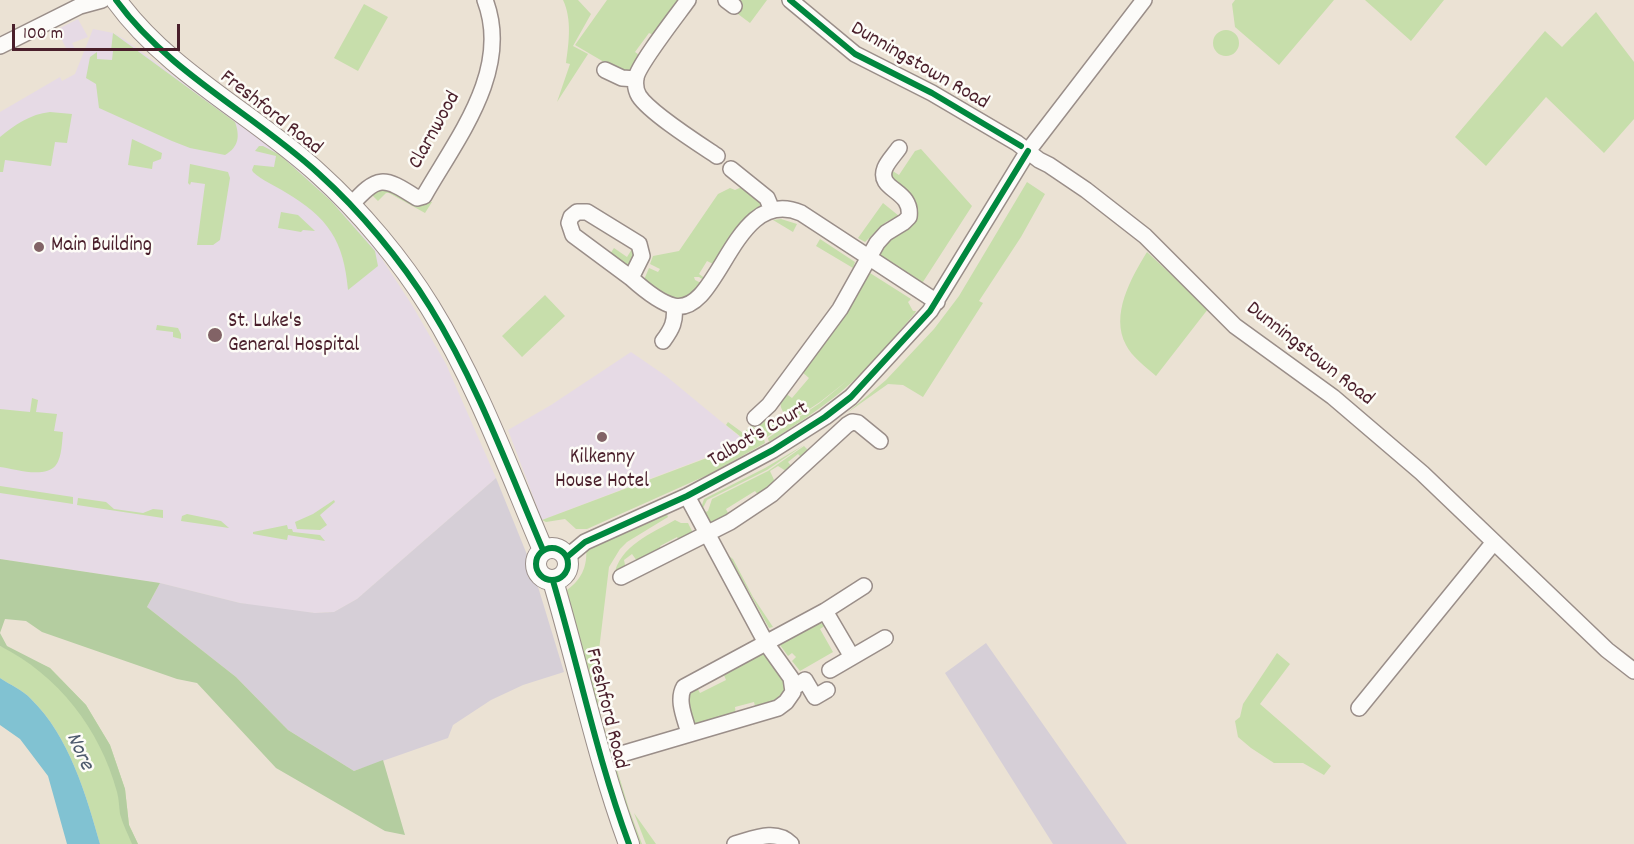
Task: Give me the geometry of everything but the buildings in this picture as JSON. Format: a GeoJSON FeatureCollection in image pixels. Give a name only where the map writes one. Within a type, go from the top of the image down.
{"type":"FeatureCollection","features":[{"type":"Feature","properties":{"kind":"main road","name":"Freshford Road"},"geometry":{"type":"LineString","coordinates":[[116,0],[133,23],[150,40],[261,127],[285,143],[321,176],[375,234],[417,288],[452,347],[498,442],[543,550],[536,560],[536,567],[542,577],[553,581],[578,666],[604,774],[628,844]]}},
{"type":"Feature","properties":{"kind":"main road"},"geometry":{"type":"LineString","coordinates":[[543,550],[558,549],[567,557],[566,572],[561,578],[553,581]]}},
{"type":"Feature","properties":{"kind":"street"},"geometry":{"type":"LineString","coordinates":[[0,46],[79,3],[102,0]]}},
{"type":"Feature","properties":{"kind":"street","name":"Clarnwood"},"geometry":{"type":"LineString","coordinates":[[350,206],[363,192],[381,181],[396,184],[417,198],[424,196],[478,102],[488,77],[493,51],[489,10],[485,0]]}},
{"type":"Feature","properties":{"kind":"street"},"geometry":{"type":"LineString","coordinates":[[688,0],[638,71],[637,89],[640,97],[648,106],[717,156]]}},
{"type":"Feature","properties":{"kind":"street","name":"Dunningstown Road"},"geometry":{"type":"LineString","coordinates":[[790,0],[855,54],[932,93],[1017,143],[1086,190],[1145,236],[1235,326],[1333,397],[1422,473],[1607,650],[1634,671]]}},
{"type":"Feature","properties":{"kind":"street","name":"Talbot's Court"},"geometry":{"type":"LineString","coordinates":[[567,557],[585,542],[687,495],[773,450],[825,417],[851,396],[893,353],[937,302],[1028,152],[1144,0]]}},
{"type":"Feature","properties":{"kind":"street"},"geometry":{"type":"LineString","coordinates":[[605,70],[622,78],[636,79]]}},
{"type":"Feature","properties":{"kind":"street","name":"Talbot's Court"},"geometry":{"type":"LineString","coordinates":[[755,418],[773,409],[840,309],[877,243],[886,233],[909,217],[909,203],[891,188],[884,177],[885,168],[899,148]]}},
{"type":"Feature","properties":{"kind":"street"},"geometry":{"type":"LineString","coordinates":[[734,175],[767,198],[772,210]]}},
{"type":"Feature","properties":{"kind":"street"},"geometry":{"type":"LineString","coordinates":[[632,278],[642,256],[639,244],[587,212],[577,212],[571,217],[569,223],[573,235],[632,278],[644,290],[674,306],[686,304],[704,292],[734,245],[756,218],[772,210],[792,209],[870,256],[937,302]]}},
{"type":"Feature","properties":{"kind":"street"},"geometry":{"type":"LineString","coordinates":[[663,341],[673,327],[674,306]]}},
{"type":"Feature","properties":{"kind":"street"},"geometry":{"type":"LineString","coordinates":[[621,578],[707,535],[772,494],[852,422],[858,423],[880,441]]}},
{"type":"Feature","properties":{"kind":"street"},"geometry":{"type":"LineString","coordinates":[[625,753],[778,708],[791,696],[793,688],[791,678],[766,643],[687,495]]}},
{"type":"Feature","properties":{"kind":"street"},"geometry":{"type":"LineString","coordinates":[[1359,708],[1494,542]]}},
{"type":"Feature","properties":{"kind":"street"},"geometry":{"type":"LineString","coordinates":[[689,734],[680,694],[684,687],[825,611],[864,586]]}},
{"type":"Feature","properties":{"kind":"street"},"geometry":{"type":"LineString","coordinates":[[825,611],[852,657]]}},
{"type":"Feature","properties":{"kind":"street"},"geometry":{"type":"LineString","coordinates":[[830,670],[885,638]]}},
{"type":"Feature","properties":{"kind":"street"},"geometry":{"type":"LineString","coordinates":[[793,688],[805,680],[815,697],[827,690]]}},
{"type":"Feature","properties":{"kind":"street"},"geometry":{"type":"LineString","coordinates":[[735,844],[773,835],[784,838],[791,844]]}},
{"type":"Feature","properties":{"kind":"shaded area"},"geometry":{"type":"Polygon","coordinates":[[[78,19],[88,37],[72,43],[75,49],[68,52],[61,38],[60,28],[78,19]]]}},
{"type":"Feature","properties":{"kind":"shaded area","name":"St. Luke's General Hospital"},"geometry":{"type":"Polygon","coordinates":[[[93,29],[113,33],[124,39],[281,155],[331,200],[376,250],[412,305],[446,364],[496,478],[357,599],[334,612],[315,613],[267,608],[160,583],[0,559],[0,112],[60,77],[62,81],[75,74],[93,29]]]}},
{"type":"Feature","properties":{"kind":"shaded area"},"geometry":{"type":"Polygon","coordinates":[[[631,352],[666,376],[746,442],[542,520],[508,430],[551,405],[631,352]]]}},
{"type":"Feature","properties":{"kind":"shaded area"},"geometry":{"type":"Polygon","coordinates":[[[496,478],[532,567],[564,672],[523,685],[491,700],[453,725],[448,738],[354,771],[288,730],[236,677],[147,607],[160,583],[240,603],[315,613],[334,612],[357,599],[496,478]]]}},
{"type":"Feature","properties":{"kind":"shaded area"},"geometry":{"type":"Polygon","coordinates":[[[986,643],[1127,844],[1053,844],[945,673],[986,643]]]}},
{"type":"Feature","properties":{"kind":"green space"},"geometry":{"type":"Polygon","coordinates":[[[563,0],[578,0],[591,14],[573,46],[588,54],[557,102],[570,64],[566,63],[569,23],[563,0]]]}},
{"type":"Feature","properties":{"kind":"green space"},"geometry":{"type":"Polygon","coordinates":[[[607,0],[681,0],[656,36],[649,33],[635,52],[642,57],[628,71],[621,72],[575,45],[607,0]]]}},
{"type":"Feature","properties":{"kind":"green space"},"geometry":{"type":"Polygon","coordinates":[[[736,0],[767,0],[750,23],[738,14],[743,6],[736,0]]]}},
{"type":"Feature","properties":{"kind":"green space"},"geometry":{"type":"Polygon","coordinates":[[[1235,0],[1334,0],[1279,65],[1235,27],[1232,4],[1235,0]]]}},
{"type":"Feature","properties":{"kind":"green space"},"geometry":{"type":"Polygon","coordinates":[[[1365,0],[1444,0],[1411,41],[1365,0]]]}},
{"type":"Feature","properties":{"kind":"green space"},"geometry":{"type":"Polygon","coordinates":[[[364,4],[388,17],[358,71],[334,58],[364,4]]]}},
{"type":"Feature","properties":{"kind":"green space"},"geometry":{"type":"Polygon","coordinates":[[[1596,12],[1634,62],[1634,119],[1604,153],[1546,97],[1486,166],[1455,137],[1545,31],[1562,47],[1596,12]]]}},
{"type":"Feature","properties":{"kind":"green space"},"geometry":{"type":"Polygon","coordinates":[[[1226,30],[1235,34],[1239,43],[1235,52],[1226,56],[1217,52],[1213,43],[1217,34],[1226,30]]]}},
{"type":"Feature","properties":{"kind":"green space"},"geometry":{"type":"Polygon","coordinates":[[[113,33],[235,122],[238,136],[236,145],[230,152],[225,155],[190,148],[99,108],[96,84],[86,78],[90,57],[97,52],[97,59],[112,60],[113,33]]]}},
{"type":"Feature","properties":{"kind":"green space"},"geometry":{"type":"Polygon","coordinates":[[[50,112],[72,114],[67,143],[55,142],[51,166],[5,160],[3,172],[0,172],[0,137],[29,118],[50,112]]]}},
{"type":"Feature","properties":{"kind":"green space"},"geometry":{"type":"Polygon","coordinates":[[[132,139],[162,153],[161,159],[153,162],[152,169],[128,165],[132,139]]]}},
{"type":"Feature","properties":{"kind":"green space"},"geometry":{"type":"Polygon","coordinates":[[[259,146],[280,155],[331,201],[375,251],[378,266],[348,290],[343,258],[338,244],[323,221],[300,201],[253,172],[254,165],[274,167],[276,156],[255,151],[259,146]]]}},
{"type":"Feature","properties":{"kind":"green space"},"geometry":{"type":"Polygon","coordinates":[[[921,149],[972,206],[921,285],[880,256],[880,251],[886,240],[912,221],[889,179],[891,170],[899,175],[915,151],[921,149]]]}},
{"type":"Feature","properties":{"kind":"green space"},"geometry":{"type":"Polygon","coordinates":[[[190,164],[228,172],[230,178],[220,240],[213,245],[197,245],[205,184],[191,182],[190,185],[188,183],[190,164]]]}},
{"type":"Feature","properties":{"kind":"green space"},"geometry":{"type":"Polygon","coordinates":[[[1027,182],[1045,194],[1021,237],[979,301],[983,303],[923,397],[903,385],[888,384],[847,413],[886,380],[934,329],[959,296],[1027,182]]]}},
{"type":"Feature","properties":{"kind":"green space"},"geometry":{"type":"Polygon","coordinates":[[[744,186],[761,201],[761,208],[715,265],[707,261],[699,274],[706,279],[705,281],[694,277],[703,284],[695,294],[675,302],[643,282],[649,268],[658,272],[660,269],[650,264],[653,256],[679,251],[718,194],[730,188],[735,190],[744,186]]]}},
{"type":"Feature","properties":{"kind":"green space"},"geometry":{"type":"Polygon","coordinates":[[[379,189],[391,189],[422,206],[428,201],[432,202],[425,213],[389,193],[378,201],[371,194],[379,189]]]}},
{"type":"Feature","properties":{"kind":"green space"},"geometry":{"type":"Polygon","coordinates":[[[883,203],[899,216],[886,222],[865,242],[858,238],[883,203]]]}},
{"type":"Feature","properties":{"kind":"green space"},"geometry":{"type":"Polygon","coordinates":[[[281,212],[298,215],[315,231],[303,230],[301,232],[278,228],[281,212]]]}},
{"type":"Feature","properties":{"kind":"green space"},"geometry":{"type":"Polygon","coordinates":[[[781,219],[797,224],[793,232],[773,220],[781,219]]]}},
{"type":"Feature","properties":{"kind":"green space"},"geometry":{"type":"Polygon","coordinates":[[[820,239],[855,262],[853,268],[816,246],[820,239]]]}},
{"type":"Feature","properties":{"kind":"green space"},"geometry":{"type":"Polygon","coordinates":[[[614,248],[627,257],[632,249],[637,253],[629,266],[624,267],[608,257],[614,248]]]}},
{"type":"Feature","properties":{"kind":"green space"},"geometry":{"type":"Polygon","coordinates":[[[1147,252],[1208,309],[1156,376],[1128,349],[1120,321],[1124,297],[1147,252]]]}},
{"type":"Feature","properties":{"kind":"green space"},"geometry":{"type":"Polygon","coordinates":[[[870,273],[911,299],[908,302],[913,311],[916,311],[915,313],[871,363],[842,391],[769,442],[768,438],[820,403],[848,380],[820,402],[767,437],[757,425],[764,418],[768,417],[776,422],[785,415],[780,404],[783,396],[785,393],[792,398],[809,378],[802,372],[870,273]]]}},
{"type":"Feature","properties":{"kind":"green space"},"geometry":{"type":"Polygon","coordinates":[[[545,295],[565,316],[522,357],[502,336],[545,295]]]}},
{"type":"Feature","properties":{"kind":"green space"},"geometry":{"type":"Polygon","coordinates":[[[157,325],[178,328],[181,339],[173,337],[173,332],[156,330],[157,325]]]}},
{"type":"Feature","properties":{"kind":"green space"},"geometry":{"type":"Polygon","coordinates":[[[32,398],[38,400],[36,412],[57,414],[54,431],[63,432],[58,462],[45,472],[0,467],[0,409],[30,412],[32,398]]]}},
{"type":"Feature","properties":{"kind":"green space"},"geometry":{"type":"Polygon","coordinates":[[[728,422],[743,433],[752,425],[765,443],[712,473],[587,529],[576,529],[565,519],[546,522],[542,520],[752,441],[746,441],[726,425],[728,422]]]}},
{"type":"Feature","properties":{"kind":"green space"},"geometry":{"type":"Polygon","coordinates":[[[804,445],[767,470],[707,500],[703,508],[706,512],[712,499],[768,471],[804,446],[811,453],[803,459],[798,454],[788,462],[794,469],[786,471],[778,466],[770,471],[775,482],[760,497],[755,491],[726,509],[730,517],[711,525],[701,508],[704,499],[804,445]]]}},
{"type":"Feature","properties":{"kind":"green space"},"geometry":{"type":"Polygon","coordinates":[[[0,486],[73,497],[73,504],[0,493],[0,486]]]}},
{"type":"Feature","properties":{"kind":"green space"},"geometry":{"type":"Polygon","coordinates":[[[78,498],[106,502],[114,509],[143,513],[153,509],[163,510],[163,518],[77,505],[78,498]]]}},
{"type":"Feature","properties":{"kind":"green space"},"geometry":{"type":"Polygon","coordinates":[[[334,500],[335,502],[320,515],[327,525],[320,530],[297,529],[295,522],[313,514],[334,500]]]}},
{"type":"Feature","properties":{"kind":"green space"},"geometry":{"type":"Polygon","coordinates":[[[666,512],[668,517],[627,542],[609,567],[599,650],[597,684],[599,710],[642,844],[636,844],[564,592],[582,573],[586,561],[586,547],[666,512]]]}},
{"type":"Feature","properties":{"kind":"green space"},"geometry":{"type":"Polygon","coordinates":[[[187,514],[221,521],[229,528],[181,521],[182,516],[187,514]]]}},
{"type":"Feature","properties":{"kind":"green space"},"geometry":{"type":"Polygon","coordinates":[[[675,520],[688,523],[695,537],[682,545],[677,537],[660,546],[664,553],[637,561],[632,554],[624,560],[626,570],[614,576],[622,556],[629,549],[675,520]]]}},
{"type":"Feature","properties":{"kind":"green space"},"geometry":{"type":"Polygon","coordinates":[[[287,525],[288,529],[292,529],[293,532],[320,535],[325,541],[288,535],[287,540],[253,534],[253,532],[287,525]]]}},
{"type":"Feature","properties":{"kind":"green space"},"geometry":{"type":"Polygon","coordinates":[[[729,556],[733,559],[753,597],[773,627],[769,628],[729,556]]]}},
{"type":"Feature","properties":{"kind":"green space"},"geometry":{"type":"Polygon","coordinates":[[[0,559],[160,583],[147,607],[236,677],[288,730],[354,771],[383,760],[405,835],[385,831],[276,768],[197,683],[177,679],[42,632],[26,621],[5,619],[0,633],[0,559]]]}},
{"type":"Feature","properties":{"kind":"green space"},"geometry":{"type":"Polygon","coordinates":[[[820,623],[826,625],[820,629],[833,652],[800,671],[792,661],[796,657],[792,653],[788,656],[780,645],[820,623]]]}},
{"type":"Feature","properties":{"kind":"green space"},"geometry":{"type":"Polygon","coordinates":[[[0,633],[7,646],[50,668],[86,705],[110,745],[125,789],[129,825],[138,844],[132,844],[120,814],[118,795],[109,769],[88,726],[58,688],[21,658],[0,646],[0,633]]]}},
{"type":"Feature","properties":{"kind":"green space"},"geometry":{"type":"Polygon","coordinates":[[[0,646],[50,668],[86,705],[110,745],[125,789],[129,825],[138,844],[100,844],[82,786],[56,730],[28,696],[0,678],[0,646]]]}},
{"type":"Feature","properties":{"kind":"green space"},"geometry":{"type":"Polygon","coordinates":[[[764,652],[788,684],[782,699],[756,710],[754,702],[735,707],[736,716],[700,725],[693,724],[686,693],[696,686],[700,693],[726,680],[722,670],[764,652]]]}},
{"type":"Feature","properties":{"kind":"green space"},"geometry":{"type":"Polygon","coordinates":[[[1277,653],[1290,664],[1260,704],[1331,766],[1324,775],[1303,763],[1274,763],[1238,737],[1235,721],[1240,717],[1243,704],[1277,653]]]}},
{"type":"Feature","properties":{"kind":"green space"},"geometry":{"type":"Polygon","coordinates":[[[634,813],[656,844],[646,844],[634,813]]]}},
{"type":"Feature","properties":{"kind":"water"},"geometry":{"type":"Polygon","coordinates":[[[0,678],[28,696],[56,730],[82,786],[100,844],[67,844],[48,776],[20,739],[0,725],[0,678]]]}},
{"type":"Feature","properties":{"kind":"cycle path"},"geometry":{"type":"LineString","coordinates":[[116,0],[161,50],[294,152],[319,174],[350,204],[393,254],[419,289],[463,366],[543,550]]}},
{"type":"Feature","properties":{"kind":"cycle path"},"geometry":{"type":"LineString","coordinates":[[790,0],[855,54],[932,93],[1021,146]]}},
{"type":"Feature","properties":{"kind":"cycle path"},"geometry":{"type":"LineString","coordinates":[[567,557],[585,542],[687,496],[773,450],[825,417],[851,397],[930,311],[1028,151]]}},
{"type":"Feature","properties":{"kind":"cycle path"},"geometry":{"type":"LineString","coordinates":[[552,548],[564,552],[568,564],[564,576],[552,580],[540,576],[536,564],[540,552],[552,548]]}},
{"type":"Feature","properties":{"kind":"cycle path"},"geometry":{"type":"LineString","coordinates":[[553,581],[598,746],[629,844]]}},
{"type":"Feature","properties":{"kind":"place","name":"Main Building"},"geometry":{"type":"Point","coordinates":[39,247]}},
{"type":"Feature","properties":{"kind":"place","name":"St. Luke's General Hospital"},"geometry":{"type":"Point","coordinates":[215,335]}},
{"type":"Feature","properties":{"kind":"place","name":"Kilkenny House Hotel"},"geometry":{"type":"Point","coordinates":[602,437]}},
{"type":"Feature","properties":{"kind":"water label","name":"Nore"},"geometry":{"type":"Point","coordinates":[78,752]}}]}
